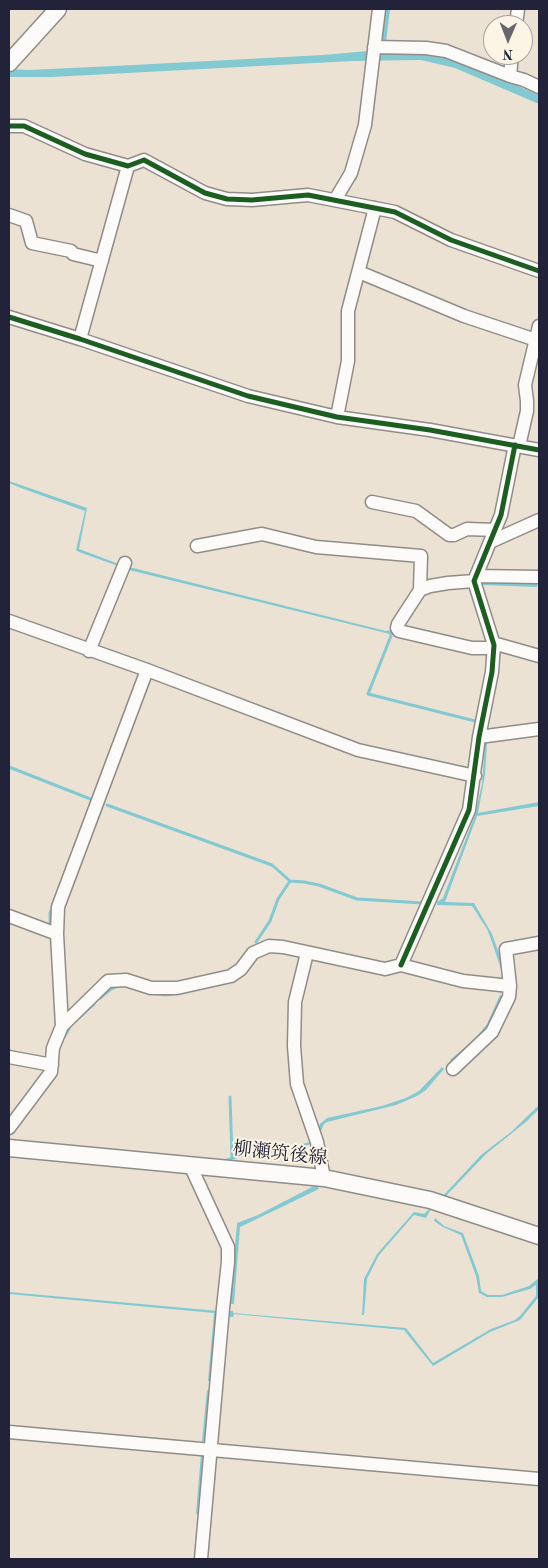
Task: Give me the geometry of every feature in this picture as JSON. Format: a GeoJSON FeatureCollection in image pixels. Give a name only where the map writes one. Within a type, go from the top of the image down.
{"type":"FeatureCollection","features":[{"type":"Feature","properties":{"kind":"main road"},"geometry":{"type":"LineString","coordinates":[[9,63],[58,9]]}},
{"type":"Feature","properties":{"kind":"main road","name":"柳瀬筑後線"},"geometry":{"type":"LineString","coordinates":[[9,1148],[324,1178],[430,1200],[539,1236]]}},
{"type":"Feature","properties":{"kind":"street"},"geometry":{"type":"LineString","coordinates":[[336,200],[351,173],[364,125],[379,9]]}},
{"type":"Feature","properties":{"kind":"street"},"geometry":{"type":"LineString","coordinates":[[373,53],[426,48],[446,51],[539,87]]}},
{"type":"Feature","properties":{"kind":"street"},"geometry":{"type":"LineString","coordinates":[[510,76],[511,65]]}},
{"type":"Feature","properties":{"kind":"street"},"geometry":{"type":"LineString","coordinates":[[9,126],[24,126],[85,154],[128,166],[144,160],[205,193],[227,199],[252,200],[308,195],[395,212],[451,240],[539,271]]}},
{"type":"Feature","properties":{"kind":"street"},"geometry":{"type":"LineString","coordinates":[[80,339],[128,166]]}},
{"type":"Feature","properties":{"kind":"street"},"geometry":{"type":"LineString","coordinates":[[337,417],[348,361],[348,312],[375,208]]}},
{"type":"Feature","properties":{"kind":"street"},"geometry":{"type":"LineString","coordinates":[[9,215],[26,221],[32,243],[71,251],[73,254],[102,261]]}},
{"type":"Feature","properties":{"kind":"street"},"geometry":{"type":"LineString","coordinates":[[359,272],[464,316],[537,340]]}},
{"type":"Feature","properties":{"kind":"street"},"geometry":{"type":"LineString","coordinates":[[9,317],[248,396],[337,417],[430,430],[539,450]]}},
{"type":"Feature","properties":{"kind":"street"},"geometry":{"type":"LineString","coordinates":[[401,965],[469,810],[492,672],[493,645],[475,578],[501,515],[526,411],[525,385],[539,326]]}},
{"type":"Feature","properties":{"kind":"street"},"geometry":{"type":"LineString","coordinates":[[372,502],[416,511],[449,535],[454,535],[467,529],[492,536],[539,520]]}},
{"type":"Feature","properties":{"kind":"street"},"geometry":{"type":"LineString","coordinates":[[197,546],[262,534],[316,547],[421,556],[420,590],[398,624],[400,631],[472,648],[493,645],[539,656]]}},
{"type":"Feature","properties":{"kind":"street"},"geometry":{"type":"LineString","coordinates":[[89,651],[125,563]]}},
{"type":"Feature","properties":{"kind":"street"},"geometry":{"type":"LineString","coordinates":[[420,590],[448,582],[475,578],[539,577]]}},
{"type":"Feature","properties":{"kind":"street"},"geometry":{"type":"LineString","coordinates":[[9,621],[89,651],[147,670],[358,750],[475,776]]}},
{"type":"Feature","properties":{"kind":"street"},"geometry":{"type":"LineString","coordinates":[[62,1026],[57,934],[58,907],[147,670]]}},
{"type":"Feature","properties":{"kind":"street"},"geometry":{"type":"LineString","coordinates":[[480,737],[539,728]]}},
{"type":"Feature","properties":{"kind":"street"},"geometry":{"type":"LineString","coordinates":[[9,916],[57,934]]}},
{"type":"Feature","properties":{"kind":"street"},"geometry":{"type":"LineString","coordinates":[[453,1068],[492,1032],[509,998],[510,986],[506,949],[539,943]]}},
{"type":"Feature","properties":{"kind":"street"},"geometry":{"type":"LineString","coordinates":[[9,1128],[51,1072],[53,1048],[62,1026],[108,982],[126,980],[151,988],[177,988],[231,976],[241,969],[253,953],[269,946],[283,947],[384,969],[401,965],[463,981],[510,986]]}},
{"type":"Feature","properties":{"kind":"street"},"geometry":{"type":"LineString","coordinates":[[307,953],[295,1002],[294,1046],[297,1084],[316,1142],[324,1178]]}},
{"type":"Feature","properties":{"kind":"street"},"geometry":{"type":"LineString","coordinates":[[9,1057],[52,1065]]}},
{"type":"Feature","properties":{"kind":"street"},"geometry":{"type":"LineString","coordinates":[[190,1165],[228,1247],[201,1559]]}},
{"type":"Feature","properties":{"kind":"street"},"geometry":{"type":"LineString","coordinates":[[9,1432],[539,1479]]}},
{"type":"Feature","properties":{"kind":"water"},"geometry":{"type":"Polygon","coordinates":[[[384,9],[390,9],[385,51],[430,53],[462,62],[539,95],[539,104],[455,68],[421,60],[353,61],[52,77],[9,77],[9,69],[28,70],[114,66],[368,51],[384,9]]]}},
{"type":"Feature","properties":{"kind":"water"},"geometry":{"type":"Polygon","coordinates":[[[9,481],[87,508],[79,549],[119,564],[118,566],[76,550],[85,511],[21,488],[9,483],[9,481]]]}},
{"type":"Feature","properties":{"kind":"water"},"geometry":{"type":"Polygon","coordinates":[[[129,567],[390,632],[390,634],[129,570],[129,567]]]}},
{"type":"Feature","properties":{"kind":"water"},"geometry":{"type":"Polygon","coordinates":[[[482,583],[537,584],[537,587],[482,585],[482,583]]]}},
{"type":"Feature","properties":{"kind":"water"},"geometry":{"type":"Polygon","coordinates":[[[485,743],[487,743],[485,775],[478,813],[539,802],[539,806],[477,816],[445,902],[474,903],[492,934],[501,959],[505,980],[502,980],[502,972],[487,929],[472,906],[437,905],[437,902],[443,898],[475,815],[482,784],[485,743]]]}},
{"type":"Feature","properties":{"kind":"water"},"geometry":{"type":"Polygon","coordinates":[[[500,995],[503,996],[487,1030],[453,1062],[450,1060],[475,1039],[487,1024],[500,995]]]}},
{"type":"Feature","properties":{"kind":"water"},"geometry":{"type":"Polygon","coordinates":[[[442,1067],[444,1069],[426,1090],[417,1096],[396,1105],[327,1122],[321,1131],[318,1131],[320,1124],[327,1118],[382,1106],[406,1098],[419,1091],[442,1067]]]}},
{"type":"Feature","properties":{"kind":"water"},"geometry":{"type":"Polygon","coordinates":[[[539,1105],[539,1109],[527,1121],[486,1154],[444,1198],[442,1197],[481,1155],[511,1132],[539,1105]]]}},
{"type":"Feature","properties":{"kind":"water"},"geometry":{"type":"Polygon","coordinates":[[[310,1142],[311,1144],[289,1151],[248,1155],[221,1163],[220,1161],[234,1156],[288,1148],[310,1142]]]}},
{"type":"Feature","properties":{"kind":"water"},"geometry":{"type":"Polygon","coordinates":[[[316,1185],[319,1189],[240,1227],[234,1304],[230,1304],[237,1223],[258,1215],[316,1185]]]}},
{"type":"Feature","properties":{"kind":"water"},"geometry":{"type":"Polygon","coordinates":[[[430,1208],[426,1218],[414,1215],[379,1255],[367,1279],[364,1315],[362,1315],[364,1279],[377,1254],[414,1212],[424,1214],[430,1208]]]}},
{"type":"Feature","properties":{"kind":"water"},"geometry":{"type":"Polygon","coordinates":[[[435,1218],[444,1226],[463,1233],[479,1276],[481,1291],[488,1295],[502,1295],[529,1286],[539,1278],[538,1298],[520,1320],[490,1332],[433,1366],[404,1330],[234,1314],[233,1317],[230,1317],[230,1311],[233,1311],[233,1313],[406,1328],[433,1363],[491,1329],[515,1320],[520,1316],[536,1296],[536,1285],[530,1289],[502,1297],[487,1297],[479,1293],[476,1276],[461,1235],[443,1227],[434,1221],[435,1218]]]}},
{"type":"Feature","properties":{"kind":"water"},"geometry":{"type":"Polygon","coordinates":[[[9,1292],[218,1311],[210,1381],[208,1381],[214,1313],[9,1294],[9,1292]]]}},
{"type":"Feature","properties":{"kind":"water"},"geometry":{"type":"Polygon","coordinates":[[[207,1390],[210,1390],[205,1442],[202,1441],[207,1390]]]}},
{"type":"Feature","properties":{"kind":"water"},"geometry":{"type":"Polygon","coordinates":[[[201,1454],[204,1455],[198,1514],[196,1514],[201,1454]]]}},
{"type":"Feature","properties":{"kind":"waterway"},"geometry":{"type":"LineString","coordinates":[[355,179],[358,170]]}},
{"type":"Feature","properties":{"kind":"waterway"},"geometry":{"type":"LineString","coordinates":[[388,632],[391,633],[391,636],[368,694],[475,721]]}},
{"type":"Feature","properties":{"kind":"waterway"},"geometry":{"type":"LineString","coordinates":[[9,767],[93,800],[93,802]]}},
{"type":"Feature","properties":{"kind":"waterway"},"geometry":{"type":"LineString","coordinates":[[107,805],[272,865],[290,881]]}},
{"type":"Feature","properties":{"kind":"waterway"},"geometry":{"type":"LineString","coordinates":[[256,942],[270,921],[278,899],[290,881],[319,885],[357,899],[423,903]]}},
{"type":"Feature","properties":{"kind":"waterway"},"geometry":{"type":"LineString","coordinates":[[50,925],[50,913],[53,906]]}},
{"type":"Feature","properties":{"kind":"waterway"},"geometry":{"type":"LineString","coordinates":[[100,998],[118,986]]}},
{"type":"Feature","properties":{"kind":"waterway"},"geometry":{"type":"LineString","coordinates":[[151,993],[174,994]]}},
{"type":"Feature","properties":{"kind":"waterway"},"geometry":{"type":"LineString","coordinates":[[81,1016],[94,1004]]}},
{"type":"Feature","properties":{"kind":"waterway"},"geometry":{"type":"LineString","coordinates":[[64,1037],[69,1029]]}},
{"type":"Feature","properties":{"kind":"waterway"},"geometry":{"type":"LineString","coordinates":[[230,1097],[232,1157]]}},
{"type":"Feature","properties":{"kind":"cycle path"},"geometry":{"type":"LineString","coordinates":[[9,126],[24,126],[85,154],[128,166],[144,160],[205,193],[227,199],[252,200],[308,195],[395,212],[451,240],[539,271]]}},
{"type":"Feature","properties":{"kind":"cycle path"},"geometry":{"type":"LineString","coordinates":[[9,317],[248,396],[337,417],[430,430],[539,450]]}},
{"type":"Feature","properties":{"kind":"cycle path"},"geometry":{"type":"LineString","coordinates":[[401,965],[469,810],[479,737],[492,672],[494,645],[474,581],[501,515],[515,445]]}}]}
